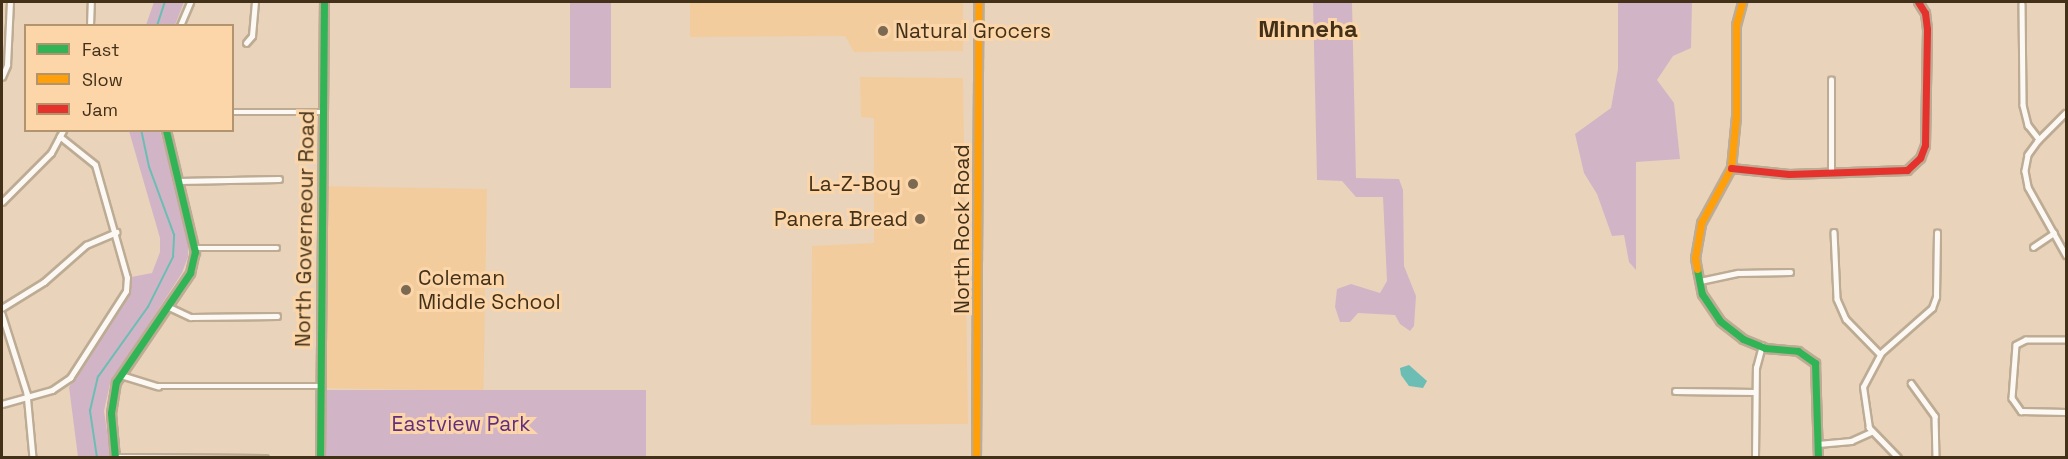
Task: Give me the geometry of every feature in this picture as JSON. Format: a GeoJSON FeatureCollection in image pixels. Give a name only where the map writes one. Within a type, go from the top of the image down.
{"type":"FeatureCollection","features":[{"type":"Feature","properties":{"kind":"street"},"geometry":{"type":"LineString","coordinates":[[2,77],[7,65],[10,2]]}},
{"type":"Feature","properties":{"kind":"street"},"geometry":{"type":"LineString","coordinates":[[90,2],[90,24]]}},
{"type":"Feature","properties":{"kind":"street"},"geometry":{"type":"LineString","coordinates":[[181,24],[190,2]]}},
{"type":"Feature","properties":{"kind":"street"},"geometry":{"type":"LineString","coordinates":[[246,43],[252,36],[255,2]]}},
{"type":"Feature","properties":{"kind":"street","name":"North Governeour Road"},"geometry":{"type":"LineString","coordinates":[[320,458],[324,2]]}},
{"type":"Feature","properties":{"kind":"street","name":"North Rock Road"},"geometry":{"type":"LineString","coordinates":[[976,458],[978,2]]}},
{"type":"Feature","properties":{"kind":"street"},"geometry":{"type":"LineString","coordinates":[[1742,2],[1736,25],[1736,116],[1731,168],[1701,223],[1695,258],[1702,294],[1720,321],[1743,339],[1762,346],[1798,351],[1815,363],[1818,458]]}},
{"type":"Feature","properties":{"kind":"street"},"geometry":{"type":"LineString","coordinates":[[1731,168],[1789,174],[1892,173],[1909,167],[1920,158],[1925,146],[1927,29],[1920,3]]}},
{"type":"Feature","properties":{"kind":"street"},"geometry":{"type":"LineString","coordinates":[[2022,4],[2023,105],[2028,124],[2039,139]]}},
{"type":"Feature","properties":{"kind":"street"},"geometry":{"type":"LineString","coordinates":[[1831,80],[1831,173]]}},
{"type":"Feature","properties":{"kind":"street"},"geometry":{"type":"LineString","coordinates":[[234,112],[323,112]]}},
{"type":"Feature","properties":{"kind":"street"},"geometry":{"type":"LineString","coordinates":[[2067,113],[2039,139],[2028,155],[2025,171],[2028,187],[2067,255]]}},
{"type":"Feature","properties":{"kind":"street"},"geometry":{"type":"LineString","coordinates":[[2,202],[51,153],[62,132]]}},
{"type":"Feature","properties":{"kind":"street"},"geometry":{"type":"LineString","coordinates":[[167,132],[195,248],[190,273],[121,375],[111,413],[115,457],[265,458]]}},
{"type":"Feature","properties":{"kind":"street"},"geometry":{"type":"LineString","coordinates":[[2,404],[52,390],[70,378],[120,304],[126,291],[127,278],[116,232],[95,165],[60,137]]}},
{"type":"Feature","properties":{"kind":"street"},"geometry":{"type":"LineString","coordinates":[[179,181],[279,179]]}},
{"type":"Feature","properties":{"kind":"street"},"geometry":{"type":"LineString","coordinates":[[2,308],[44,282],[86,244],[116,232]]}},
{"type":"Feature","properties":{"kind":"street"},"geometry":{"type":"LineString","coordinates":[[1834,232],[1837,299],[1851,325],[1880,354]]}},
{"type":"Feature","properties":{"kind":"street"},"geometry":{"type":"LineString","coordinates":[[1898,458],[1871,432],[1863,407],[1863,387],[1880,354],[1932,308],[1936,297],[1937,233]]}},
{"type":"Feature","properties":{"kind":"street"},"geometry":{"type":"LineString","coordinates":[[2033,247],[2054,233]]}},
{"type":"Feature","properties":{"kind":"street"},"geometry":{"type":"LineString","coordinates":[[195,248],[277,248]]}},
{"type":"Feature","properties":{"kind":"street"},"geometry":{"type":"LineString","coordinates":[[1700,281],[1738,273],[1790,272]]}},
{"type":"Feature","properties":{"kind":"street"},"geometry":{"type":"LineString","coordinates":[[167,306],[190,317],[277,316]]}},
{"type":"Feature","properties":{"kind":"street"},"geometry":{"type":"LineString","coordinates":[[2,314],[27,397],[33,458]]}},
{"type":"Feature","properties":{"kind":"street"},"geometry":{"type":"LineString","coordinates":[[2067,340],[2026,340],[2016,345],[2012,398],[2021,411],[2067,412]]}},
{"type":"Feature","properties":{"kind":"street"},"geometry":{"type":"LineString","coordinates":[[1755,458],[1756,368],[1762,346]]}},
{"type":"Feature","properties":{"kind":"street"},"geometry":{"type":"LineString","coordinates":[[121,375],[158,386],[320,386]]}},
{"type":"Feature","properties":{"kind":"street"},"geometry":{"type":"LineString","coordinates":[[1911,383],[1935,416],[1936,458]]}},
{"type":"Feature","properties":{"kind":"street"},"geometry":{"type":"LineString","coordinates":[[1674,391],[1755,392]]}},
{"type":"Feature","properties":{"kind":"street"},"geometry":{"type":"LineString","coordinates":[[1818,444],[1851,441],[1871,432]]}},
{"type":"Feature","properties":{"kind":"shaded area"},"geometry":{"type":"Polygon","coordinates":[[[690,2],[963,2],[963,51],[854,52],[845,36],[690,37],[690,2]]]}},
{"type":"Feature","properties":{"kind":"shaded area"},"geometry":{"type":"Polygon","coordinates":[[[860,77],[963,78],[968,424],[811,425],[812,246],[874,243],[874,118],[861,117],[860,77]]]}},
{"type":"Feature","properties":{"kind":"shaded area","name":"Coleman Middle School"},"geometry":{"type":"Polygon","coordinates":[[[328,186],[487,189],[483,391],[324,388],[328,186]]]}},
{"type":"Feature","properties":{"kind":"green space"},"geometry":{"type":"Polygon","coordinates":[[[154,2],[184,2],[175,24],[146,24],[154,2]]]}},
{"type":"Feature","properties":{"kind":"green space"},"geometry":{"type":"Polygon","coordinates":[[[570,2],[611,2],[611,88],[570,88],[570,2]]]}},
{"type":"Feature","properties":{"kind":"green space"},"geometry":{"type":"Polygon","coordinates":[[[1313,2],[1352,2],[1356,178],[1399,179],[1403,190],[1404,266],[1416,296],[1414,326],[1410,331],[1400,324],[1395,315],[1358,313],[1350,322],[1340,322],[1335,307],[1337,289],[1351,284],[1380,293],[1387,281],[1383,197],[1356,197],[1342,181],[1317,180],[1313,2]]]}},
{"type":"Feature","properties":{"kind":"green space"},"geometry":{"type":"Polygon","coordinates":[[[1618,2],[1692,2],[1691,48],[1673,56],[1657,80],[1674,103],[1680,159],[1636,162],[1636,270],[1629,262],[1624,235],[1612,236],[1597,194],[1584,173],[1575,134],[1611,108],[1618,69],[1618,2]]]}},
{"type":"Feature","properties":{"kind":"green space"},"geometry":{"type":"Polygon","coordinates":[[[129,132],[160,132],[189,233],[188,257],[182,273],[110,384],[104,411],[111,457],[78,457],[69,387],[129,296],[131,277],[152,273],[160,252],[160,238],[129,132]]]}},
{"type":"Feature","properties":{"kind":"green space","name":"Eastview Park"},"geometry":{"type":"Polygon","coordinates":[[[326,390],[646,390],[646,457],[326,457],[326,390]]]}},
{"type":"Feature","properties":{"kind":"water"},"geometry":{"type":"Polygon","coordinates":[[[1409,365],[1427,381],[1423,388],[1409,386],[1401,375],[1400,368],[1409,365]]]}},
{"type":"Feature","properties":{"kind":"waterway"},"geometry":{"type":"LineString","coordinates":[[158,24],[165,2]]}},
{"type":"Feature","properties":{"kind":"waterway"},"geometry":{"type":"LineString","coordinates":[[97,458],[90,411],[98,377],[148,307],[173,257],[174,235],[149,167],[141,132]]}},
{"type":"Feature","properties":{"kind":"traffic: fast"},"geometry":{"type":"LineString","coordinates":[[320,458],[324,2]]}},
{"type":"Feature","properties":{"kind":"traffic: fast"},"geometry":{"type":"LineString","coordinates":[[115,458],[111,413],[116,382],[190,273],[195,252],[166,132]]}},
{"type":"Feature","properties":{"kind":"traffic: fast"},"geometry":{"type":"LineString","coordinates":[[1697,269],[1702,294],[1720,321],[1743,339],[1765,348],[1798,351],[1815,363],[1818,458]]}},
{"type":"Feature","properties":{"kind":"traffic: slow"},"geometry":{"type":"LineString","coordinates":[[976,458],[978,2]]}},
{"type":"Feature","properties":{"kind":"traffic: slow"},"geometry":{"type":"LineString","coordinates":[[1697,269],[1695,258],[1701,223],[1731,168],[1736,116],[1736,25],[1742,2]]}},
{"type":"Feature","properties":{"kind":"traffic: jam"},"geometry":{"type":"LineString","coordinates":[[1731,168],[1789,174],[1907,170],[1920,158],[1925,145],[1927,29],[1925,13],[1918,2]]}},
{"type":"Feature","properties":{"kind":"place","name":"Natural Grocers"},"geometry":{"type":"Point","coordinates":[883,31]}},
{"type":"Feature","properties":{"kind":"place","name":"La-Z-Boy"},"geometry":{"type":"Point","coordinates":[913,184]}},
{"type":"Feature","properties":{"kind":"place","name":"Panera Bread"},"geometry":{"type":"Point","coordinates":[920,219]}},
{"type":"Feature","properties":{"kind":"place","name":"Coleman Middle School"},"geometry":{"type":"Point","coordinates":[406,290]}},
{"type":"Feature","properties":{"kind":"district","name":"Minneha"},"geometry":{"type":"Point","coordinates":[1308,29]}}]}
